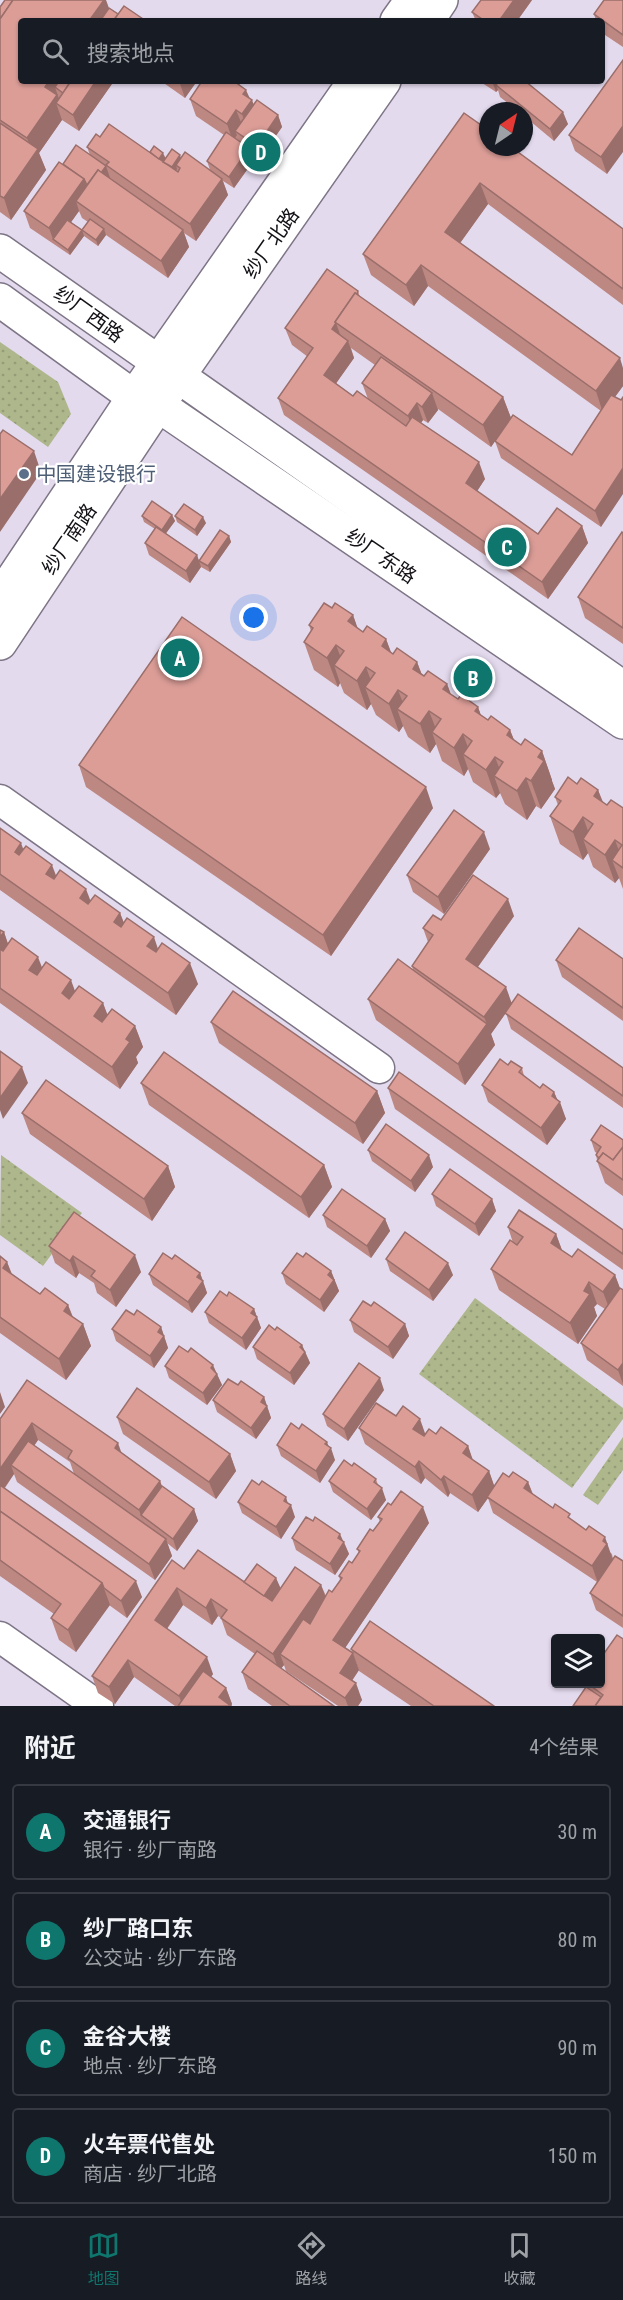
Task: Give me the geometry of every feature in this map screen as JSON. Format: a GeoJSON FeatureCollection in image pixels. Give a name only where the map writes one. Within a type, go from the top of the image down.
{"type":"FeatureCollection","features":[{"type":"Feature","properties":{"kind":"main road"},"geometry":{"type":"LineString","coordinates":[[399,18],[412,0]]}},
{"type":"Feature","properties":{"kind":"main road"},"geometry":{"type":"LineString","coordinates":[[429,18],[441,0]]}},
{"type":"Feature","properties":{"kind":"main road","name":"纱厂北路"},"geometry":{"type":"LineString","coordinates":[[168,370],[353,84]]}},
{"type":"Feature","properties":{"kind":"main road","name":"纱厂北路"},"geometry":{"type":"LineString","coordinates":[[168,370],[382,84]]}},
{"type":"Feature","properties":{"kind":"main road","name":"纱厂西路"},"geometry":{"type":"LineString","coordinates":[[0,251],[168,370]]}},
{"type":"Feature","properties":{"kind":"main road","name":"纱厂西路"},"geometry":{"type":"LineString","coordinates":[[0,300],[146,401]]}},
{"type":"Feature","properties":{"kind":"main road","name":"纱厂南路"},"geometry":{"type":"LineString","coordinates":[[0,598],[168,370]]}},
{"type":"Feature","properties":{"kind":"main road","name":"纱厂东路"},"geometry":{"type":"LineString","coordinates":[[168,370],[623,688]]}},
{"type":"Feature","properties":{"kind":"main road","name":"纱厂南路"},"geometry":{"type":"LineString","coordinates":[[0,643],[146,401]]}},
{"type":"Feature","properties":{"kind":"main road","name":"纱厂东路"},"geometry":{"type":"LineString","coordinates":[[146,401],[623,723]]}},
{"type":"Feature","properties":{"kind":"street"},"geometry":{"type":"LineString","coordinates":[[0,800],[380,1068]]}},
{"type":"Feature","properties":{"kind":"street"},"geometry":{"type":"LineString","coordinates":[[0,1637],[98,1706]]}},
{"type":"Feature","properties":{"kind":"street"},"geometry":{"type":"LineString","coordinates":[[0,1642],[91,1706]]}},
{"type":"Feature","properties":{"kind":"green space"},"geometry":{"type":"Polygon","coordinates":[[[0,342],[58,382],[71,414],[48,447],[0,413],[0,342]]]}},
{"type":"Feature","properties":{"kind":"green space"},"geometry":{"type":"Polygon","coordinates":[[[1,1155],[82,1213],[43,1266],[0,1235],[1,1155]]]}},
{"type":"Feature","properties":{"kind":"green space"},"geometry":{"type":"Polygon","coordinates":[[[475,1298],[623,1408],[623,1419],[572,1488],[419,1374],[475,1298]]]}},
{"type":"Feature","properties":{"kind":"green space"},"geometry":{"type":"Polygon","coordinates":[[[623,1437],[623,1470],[598,1505],[583,1495],[623,1437]]]}},
{"type":"Feature","properties":{"kind":"building"},"geometry":{"type":"Polygon","coordinates":[[[5,0],[13,0],[0,19],[0,7],[5,0]]]}},
{"type":"Feature","properties":{"kind":"building"},"geometry":{"type":"Polygon","coordinates":[[[13,0],[104,0],[91,18],[18,18],[18,84],[47,84],[45,87],[57,95],[27,138],[0,120],[0,19],[13,0]]]}},
{"type":"Feature","properties":{"kind":"building"},"geometry":{"type":"Polygon","coordinates":[[[481,0],[514,0],[501,18],[481,18],[472,12],[481,0]]]}},
{"type":"Feature","properties":{"kind":"building"},"geometry":{"type":"Polygon","coordinates":[[[604,0],[623,0],[623,35],[605,22],[605,18],[600,18],[594,14],[604,0]]]}},
{"type":"Feature","properties":{"kind":"building"},"geometry":{"type":"Polygon","coordinates":[[[124,6],[142,18],[115,18],[124,6]]]}},
{"type":"Feature","properties":{"kind":"building"},"geometry":{"type":"Polygon","coordinates":[[[109,8],[118,14],[115,18],[102,18],[109,8]]]}},
{"type":"Feature","properties":{"kind":"building"},"geometry":{"type":"Polygon","coordinates":[[[623,60],[623,126],[601,157],[569,135],[623,60]]]}},
{"type":"Feature","properties":{"kind":"building"},"geometry":{"type":"Polygon","coordinates":[[[57,84],[69,84],[63,93],[55,87],[57,84]]]}},
{"type":"Feature","properties":{"kind":"building"},"geometry":{"type":"Polygon","coordinates":[[[69,84],[94,84],[73,115],[56,103],[69,84]]]}},
{"type":"Feature","properties":{"kind":"building"},"geometry":{"type":"Polygon","coordinates":[[[200,84],[238,84],[246,90],[243,94],[252,100],[242,114],[236,110],[227,124],[190,99],[200,84]]]}},
{"type":"Feature","properties":{"kind":"building"},"geometry":{"type":"Polygon","coordinates":[[[497,84],[529,84],[563,112],[550,129],[533,115],[533,102],[517,102],[497,84]]]}},
{"type":"Feature","properties":{"kind":"building"},"geometry":{"type":"Polygon","coordinates":[[[257,100],[278,115],[257,146],[235,131],[257,100]]]}},
{"type":"Feature","properties":{"kind":"building"},"geometry":{"type":"Polygon","coordinates":[[[464,113],[479,124],[479,156],[523,156],[623,229],[623,289],[480,183],[445,232],[620,358],[596,391],[421,265],[406,285],[363,254],[464,113]]]}},
{"type":"Feature","properties":{"kind":"building"},"geometry":{"type":"Polygon","coordinates":[[[0,123],[38,149],[4,198],[0,196],[0,123]]]}},
{"type":"Feature","properties":{"kind":"building"},"geometry":{"type":"Polygon","coordinates":[[[109,124],[178,172],[180,168],[176,165],[185,152],[222,179],[190,224],[106,165],[109,162],[87,147],[96,134],[100,137],[109,124]]]}},
{"type":"Feature","properties":{"kind":"building"},"geometry":{"type":"Polygon","coordinates":[[[226,132],[249,148],[229,177],[207,161],[226,132]]]}},
{"type":"Feature","properties":{"kind":"building"},"geometry":{"type":"Polygon","coordinates":[[[76,145],[106,166],[101,173],[98,170],[87,185],[84,179],[63,164],[76,145]]]}},
{"type":"Feature","properties":{"kind":"building"},"geometry":{"type":"Polygon","coordinates":[[[154,146],[163,153],[159,159],[150,152],[154,146]]]}},
{"type":"Feature","properties":{"kind":"building"},"geometry":{"type":"Polygon","coordinates":[[[172,149],[180,155],[172,167],[163,162],[172,149]]]}},
{"type":"Feature","properties":{"kind":"building"},"geometry":{"type":"Polygon","coordinates":[[[59,162],[84,179],[49,228],[24,211],[59,162]]]}},
{"type":"Feature","properties":{"kind":"building"},"geometry":{"type":"Polygon","coordinates":[[[98,170],[183,230],[161,261],[76,201],[98,170]]]}},
{"type":"Feature","properties":{"kind":"building"},"geometry":{"type":"Polygon","coordinates":[[[90,219],[104,229],[96,240],[82,230],[90,219]]]}},
{"type":"Feature","properties":{"kind":"building"},"geometry":{"type":"Polygon","coordinates":[[[67,220],[82,230],[68,250],[53,239],[67,220]]]}},
{"type":"Feature","properties":{"kind":"building"},"geometry":{"type":"Polygon","coordinates":[[[327,269],[358,291],[332,329],[348,341],[324,375],[353,396],[357,391],[406,426],[412,417],[479,462],[466,483],[538,534],[557,508],[582,526],[542,582],[278,398],[313,348],[285,328],[327,269]]]}},
{"type":"Feature","properties":{"kind":"building"},"geometry":{"type":"Polygon","coordinates":[[[355,293],[503,397],[483,425],[335,322],[355,293]]]}},
{"type":"Feature","properties":{"kind":"building"},"geometry":{"type":"Polygon","coordinates":[[[381,357],[432,393],[422,407],[417,403],[408,416],[362,383],[381,357]]]}},
{"type":"Feature","properties":{"kind":"building"},"geometry":{"type":"Polygon","coordinates":[[[611,395],[621,400],[623,397],[623,468],[595,511],[495,441],[513,415],[572,455],[611,395]]]}},
{"type":"Feature","properties":{"kind":"building"},"geometry":{"type":"Polygon","coordinates":[[[3,430],[34,451],[0,499],[0,434],[3,430]]]}},
{"type":"Feature","properties":{"kind":"building"},"geometry":{"type":"Polygon","coordinates":[[[152,501],[172,515],[162,530],[142,516],[152,501]]]}},
{"type":"Feature","properties":{"kind":"building"},"geometry":{"type":"Polygon","coordinates":[[[184,504],[203,517],[195,530],[175,516],[184,504]]]}},
{"type":"Feature","properties":{"kind":"building"},"geometry":{"type":"Polygon","coordinates":[[[156,527],[197,555],[186,571],[145,543],[156,527]]]}},
{"type":"Feature","properties":{"kind":"building"},"geometry":{"type":"Polygon","coordinates":[[[220,530],[229,536],[208,566],[199,561],[220,530]]]}},
{"type":"Feature","properties":{"kind":"building"},"geometry":{"type":"Polygon","coordinates":[[[623,533],[623,628],[578,597],[623,533]]]}},
{"type":"Feature","properties":{"kind":"building"},"geometry":{"type":"Polygon","coordinates":[[[324,603],[332,608],[335,603],[353,615],[348,621],[363,632],[367,626],[386,639],[382,646],[393,654],[397,648],[417,662],[413,669],[424,676],[428,671],[447,684],[443,689],[458,699],[461,695],[478,707],[475,711],[488,720],[491,716],[510,730],[507,735],[521,745],[525,739],[542,751],[538,757],[544,761],[531,781],[526,778],[517,791],[494,776],[503,762],[495,757],[486,770],[463,754],[472,741],[463,734],[454,748],[432,732],[441,719],[429,711],[420,724],[397,709],[407,696],[398,690],[389,704],[365,687],[375,673],[366,667],[357,681],[334,665],[344,651],[336,645],[327,658],[304,642],[313,628],[309,625],[324,603]]]}},
{"type":"Feature","properties":{"kind":"building"},"geometry":{"type":"Polygon","coordinates":[[[182,617],[426,787],[323,935],[79,765],[182,617]]]}},
{"type":"Feature","properties":{"kind":"building"},"geometry":{"type":"Polygon","coordinates":[[[568,777],[577,784],[581,778],[598,790],[594,796],[607,805],[611,800],[623,808],[623,868],[612,860],[622,845],[615,840],[605,855],[583,839],[593,824],[583,817],[573,832],[550,816],[561,801],[555,797],[568,777]]]}},
{"type":"Feature","properties":{"kind":"building"},"geometry":{"type":"Polygon","coordinates":[[[454,810],[484,832],[438,897],[407,875],[454,810]]]}},
{"type":"Feature","properties":{"kind":"building"},"geometry":{"type":"Polygon","coordinates":[[[0,828],[21,843],[15,852],[19,855],[26,846],[52,865],[46,874],[54,879],[60,870],[86,889],[80,898],[88,904],[95,895],[120,913],[114,922],[121,927],[127,918],[154,937],[147,946],[156,952],[162,943],[190,963],[168,993],[0,874],[0,828]]]}},
{"type":"Feature","properties":{"kind":"building"},"geometry":{"type":"Polygon","coordinates":[[[473,875],[508,899],[466,959],[506,987],[484,1017],[412,966],[433,935],[423,928],[433,915],[441,920],[473,875]]]}},
{"type":"Feature","properties":{"kind":"building"},"geometry":{"type":"Polygon","coordinates":[[[579,928],[623,959],[623,1008],[556,960],[579,928]]]}},
{"type":"Feature","properties":{"kind":"building"},"geometry":{"type":"Polygon","coordinates":[[[12,938],[38,957],[29,970],[37,975],[46,962],[71,980],[62,993],[69,999],[79,986],[103,1003],[94,1016],[102,1022],[112,1009],[135,1026],[126,1039],[130,1042],[112,1067],[0,988],[0,949],[3,951],[12,938]]]}},
{"type":"Feature","properties":{"kind":"building"},"geometry":{"type":"Polygon","coordinates":[[[398,959],[487,1024],[458,1064],[368,999],[398,959]]]}},
{"type":"Feature","properties":{"kind":"building"},"geometry":{"type":"Polygon","coordinates":[[[233,991],[377,1091],[355,1123],[211,1022],[233,991]]]}},
{"type":"Feature","properties":{"kind":"building"},"geometry":{"type":"Polygon","coordinates":[[[518,994],[623,1068],[623,1096],[505,1013],[518,994]]]}},
{"type":"Feature","properties":{"kind":"building"},"geometry":{"type":"Polygon","coordinates":[[[0,1051],[22,1067],[0,1098],[0,1051]]]}},
{"type":"Feature","properties":{"kind":"building"},"geometry":{"type":"Polygon","coordinates":[[[164,1052],[324,1165],[301,1197],[141,1083],[164,1052]]]}},
{"type":"Feature","properties":{"kind":"building"},"geometry":{"type":"Polygon","coordinates":[[[500,1059],[508,1065],[511,1061],[522,1068],[519,1072],[540,1088],[543,1084],[554,1092],[552,1096],[560,1102],[541,1128],[482,1085],[500,1059]]]}},
{"type":"Feature","properties":{"kind":"building"},"geometry":{"type":"Polygon","coordinates":[[[399,1072],[623,1230],[623,1254],[388,1088],[399,1072]]]}},
{"type":"Feature","properties":{"kind":"building"},"geometry":{"type":"Polygon","coordinates":[[[46,1080],[168,1166],[144,1199],[22,1113],[46,1080]]]}},
{"type":"Feature","properties":{"kind":"building"},"geometry":{"type":"Polygon","coordinates":[[[386,1124],[429,1155],[411,1181],[368,1150],[386,1124]]]}},
{"type":"Feature","properties":{"kind":"building"},"geometry":{"type":"Polygon","coordinates":[[[601,1125],[623,1140],[623,1147],[613,1160],[603,1153],[599,1158],[596,1155],[601,1147],[591,1140],[601,1125]]]}},
{"type":"Feature","properties":{"kind":"building"},"geometry":{"type":"Polygon","coordinates":[[[623,1147],[623,1180],[597,1161],[603,1153],[613,1160],[623,1147]]]}},
{"type":"Feature","properties":{"kind":"building"},"geometry":{"type":"Polygon","coordinates":[[[450,1169],[492,1199],[475,1224],[432,1194],[450,1169]]]}},
{"type":"Feature","properties":{"kind":"building"},"geometry":{"type":"Polygon","coordinates":[[[342,1189],[385,1219],[367,1246],[323,1215],[342,1189]]]}},
{"type":"Feature","properties":{"kind":"building"},"geometry":{"type":"Polygon","coordinates":[[[519,1210],[556,1234],[551,1243],[572,1257],[578,1249],[615,1275],[603,1292],[589,1282],[584,1291],[590,1294],[570,1323],[491,1269],[510,1240],[517,1245],[523,1237],[508,1227],[519,1210]]]}},
{"type":"Feature","properties":{"kind":"building"},"geometry":{"type":"Polygon","coordinates":[[[74,1212],[135,1255],[110,1290],[91,1276],[95,1271],[73,1256],[70,1261],[49,1246],[74,1212]]]}},
{"type":"Feature","properties":{"kind":"building"},"geometry":{"type":"Polygon","coordinates":[[[405,1232],[448,1263],[429,1290],[386,1259],[405,1232]]]}},
{"type":"Feature","properties":{"kind":"building"},"geometry":{"type":"Polygon","coordinates":[[[163,1253],[172,1259],[175,1255],[200,1273],[197,1277],[203,1281],[188,1302],[149,1274],[163,1253]]]}},
{"type":"Feature","properties":{"kind":"building"},"geometry":{"type":"Polygon","coordinates":[[[297,1253],[303,1257],[306,1253],[331,1271],[328,1275],[334,1280],[320,1300],[282,1273],[297,1253]]]}},
{"type":"Feature","properties":{"kind":"building"},"geometry":{"type":"Polygon","coordinates":[[[0,1256],[7,1262],[3,1268],[40,1294],[45,1288],[68,1305],[64,1311],[83,1324],[59,1359],[0,1317],[0,1256]]]}},
{"type":"Feature","properties":{"kind":"building"},"geometry":{"type":"Polygon","coordinates":[[[620,1288],[623,1290],[623,1363],[618,1370],[581,1343],[620,1288]]]}},
{"type":"Feature","properties":{"kind":"building"},"geometry":{"type":"Polygon","coordinates":[[[220,1291],[227,1296],[229,1292],[254,1309],[251,1313],[257,1317],[242,1338],[205,1312],[220,1291]]]}},
{"type":"Feature","properties":{"kind":"building"},"geometry":{"type":"Polygon","coordinates":[[[363,1301],[371,1306],[374,1302],[405,1324],[388,1347],[350,1320],[363,1301]]]}},
{"type":"Feature","properties":{"kind":"building"},"geometry":{"type":"Polygon","coordinates":[[[126,1310],[134,1315],[137,1310],[161,1327],[158,1332],[164,1336],[150,1356],[112,1329],[126,1310]]]}},
{"type":"Feature","properties":{"kind":"building"},"geometry":{"type":"Polygon","coordinates":[[[269,1325],[275,1330],[277,1327],[302,1345],[300,1347],[305,1352],[290,1373],[253,1347],[269,1325]]]}},
{"type":"Feature","properties":{"kind":"building"},"geometry":{"type":"Polygon","coordinates":[[[179,1346],[188,1352],[191,1348],[213,1365],[211,1368],[217,1374],[203,1393],[165,1366],[179,1346]]]}},
{"type":"Feature","properties":{"kind":"building"},"geometry":{"type":"Polygon","coordinates":[[[359,1363],[380,1378],[344,1429],[323,1414],[359,1363]]]}},
{"type":"Feature","properties":{"kind":"building"},"geometry":{"type":"Polygon","coordinates":[[[228,1379],[238,1385],[241,1381],[264,1397],[261,1402],[267,1406],[251,1428],[213,1400],[228,1379]]]}},
{"type":"Feature","properties":{"kind":"building"},"geometry":{"type":"Polygon","coordinates":[[[27,1380],[118,1443],[115,1448],[160,1481],[139,1510],[68,1458],[72,1451],[32,1423],[0,1469],[0,1419],[27,1380]]]}},
{"type":"Feature","properties":{"kind":"building"},"geometry":{"type":"Polygon","coordinates":[[[137,1388],[230,1454],[209,1482],[117,1417],[137,1388]]]}},
{"type":"Feature","properties":{"kind":"building"},"geometry":{"type":"Polygon","coordinates":[[[376,1403],[396,1416],[403,1406],[420,1419],[413,1429],[424,1436],[429,1429],[436,1434],[441,1427],[468,1446],[463,1453],[489,1471],[472,1495],[444,1476],[441,1480],[419,1461],[415,1467],[359,1428],[376,1403]]]}},
{"type":"Feature","properties":{"kind":"building"},"geometry":{"type":"Polygon","coordinates":[[[291,1423],[299,1429],[302,1424],[327,1442],[325,1444],[331,1448],[316,1471],[277,1445],[291,1423]]]}},
{"type":"Feature","properties":{"kind":"building"},"geometry":{"type":"Polygon","coordinates":[[[28,1441],[166,1539],[149,1564],[11,1465],[28,1441]]]}},
{"type":"Feature","properties":{"kind":"building"},"geometry":{"type":"Polygon","coordinates":[[[344,1460],[352,1466],[354,1463],[376,1479],[374,1482],[382,1488],[367,1509],[329,1481],[344,1460]]]}},
{"type":"Feature","properties":{"kind":"building"},"geometry":{"type":"Polygon","coordinates":[[[513,1472],[528,1482],[524,1488],[553,1508],[555,1504],[570,1514],[568,1517],[586,1530],[589,1526],[605,1537],[603,1541],[607,1544],[592,1566],[487,1497],[503,1473],[509,1477],[513,1472]]]}},
{"type":"Feature","properties":{"kind":"building"},"geometry":{"type":"Polygon","coordinates":[[[252,1480],[259,1485],[262,1481],[286,1497],[284,1501],[291,1505],[276,1527],[238,1502],[252,1480]]]}},
{"type":"Feature","properties":{"kind":"building"},"geometry":{"type":"Polygon","coordinates":[[[0,1485],[136,1581],[121,1601],[104,1588],[102,1583],[0,1511],[0,1485]]]}},
{"type":"Feature","properties":{"kind":"building"},"geometry":{"type":"Polygon","coordinates":[[[162,1486],[194,1509],[173,1539],[141,1515],[162,1486]]]}},
{"type":"Feature","properties":{"kind":"building"},"geometry":{"type":"Polygon","coordinates":[[[401,1491],[423,1507],[333,1640],[353,1653],[340,1673],[356,1683],[345,1698],[280,1654],[303,1619],[310,1624],[329,1590],[332,1592],[342,1578],[339,1576],[349,1561],[352,1563],[360,1551],[357,1549],[370,1529],[373,1531],[382,1519],[378,1517],[401,1491]]]}},
{"type":"Feature","properties":{"kind":"building"},"geometry":{"type":"Polygon","coordinates":[[[0,1511],[102,1583],[68,1630],[51,1618],[61,1604],[0,1560],[0,1511]]]}},
{"type":"Feature","properties":{"kind":"building"},"geometry":{"type":"Polygon","coordinates":[[[306,1517],[313,1521],[315,1517],[340,1534],[338,1538],[344,1542],[330,1564],[292,1538],[306,1517]]]}},
{"type":"Feature","properties":{"kind":"building"},"geometry":{"type":"Polygon","coordinates":[[[198,1550],[272,1601],[295,1567],[321,1585],[273,1654],[221,1618],[227,1610],[211,1599],[206,1608],[177,1588],[155,1620],[207,1657],[179,1696],[128,1660],[109,1687],[92,1676],[172,1560],[184,1569],[198,1550]]]}},
{"type":"Feature","properties":{"kind":"building"},"geometry":{"type":"Polygon","coordinates":[[[615,1556],[623,1561],[623,1616],[590,1593],[615,1556]]]}},
{"type":"Feature","properties":{"kind":"building"},"geometry":{"type":"Polygon","coordinates":[[[257,1564],[276,1578],[264,1596],[244,1582],[257,1564]]]}},
{"type":"Feature","properties":{"kind":"building"},"geometry":{"type":"Polygon","coordinates":[[[370,1621],[494,1706],[434,1706],[351,1649],[370,1621]]]}},
{"type":"Feature","properties":{"kind":"building"},"geometry":{"type":"Polygon","coordinates":[[[617,1635],[623,1639],[623,1706],[595,1706],[603,1695],[594,1688],[605,1688],[605,1652],[617,1635]]]}},
{"type":"Feature","properties":{"kind":"building"},"geometry":{"type":"Polygon","coordinates":[[[257,1651],[334,1706],[290,1706],[242,1672],[257,1651]]]}},
{"type":"Feature","properties":{"kind":"building"},"geometry":{"type":"Polygon","coordinates":[[[203,1671],[226,1688],[219,1697],[231,1706],[178,1706],[203,1671]]]}},
{"type":"Feature","properties":{"kind":"building"},"geometry":{"type":"Polygon","coordinates":[[[585,1688],[601,1697],[595,1706],[573,1706],[585,1688]]]}},
{"type":"Feature","properties":{"kind":"place","name":"火车票代售处"},"geometry":{"type":"Point","coordinates":[261,152]}},
{"type":"Feature","properties":{"kind":"place","name":"中国建设银行"},"geometry":{"type":"Point","coordinates":[24,474]}},
{"type":"Feature","properties":{"kind":"place","name":"金谷大楼"},"geometry":{"type":"Point","coordinates":[507,547]}},
{"type":"Feature","properties":{"kind":"place","name":"交通银行"},"geometry":{"type":"Point","coordinates":[180,658]}},
{"type":"Feature","properties":{"kind":"place","name":"纱厂路口东"},"geometry":{"type":"Point","coordinates":[473,678]}}]}
